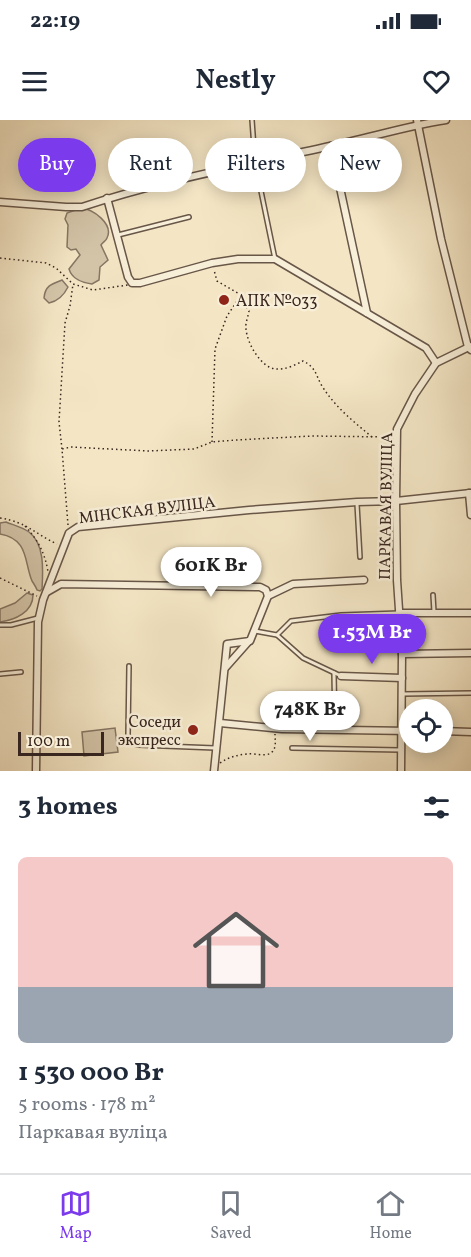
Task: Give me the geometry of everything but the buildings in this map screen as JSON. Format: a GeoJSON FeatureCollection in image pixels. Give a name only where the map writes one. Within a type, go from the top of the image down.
{"type":"FeatureCollection","features":[{"type":"Feature","properties":{"kind":"street"},"geometry":{"type":"LineString","coordinates":[[360,138],[418,122],[446,120]]}},
{"type":"Feature","properties":{"kind":"street"},"geometry":{"type":"LineString","coordinates":[[418,122],[441,239],[470,348]]}},
{"type":"Feature","properties":{"kind":"street"},"geometry":{"type":"LineString","coordinates":[[0,202],[82,207],[107,198],[205,174]]}},
{"type":"Feature","properties":{"kind":"street"},"geometry":{"type":"LineString","coordinates":[[341,192],[367,313]]}},
{"type":"Feature","properties":{"kind":"street"},"geometry":{"type":"LineString","coordinates":[[107,198],[128,277],[132,283],[140,283],[238,258],[275,259],[426,348],[436,363]]}},
{"type":"Feature","properties":{"kind":"street","name":"ПАРКАВАЯ ВУЛІЦА"},"geometry":{"type":"LineString","coordinates":[[402,699],[396,501],[397,437],[401,421],[415,394],[436,363],[470,348]]}},
{"type":"Feature","properties":{"kind":"street"},"geometry":{"type":"LineString","coordinates":[[470,493],[471,515]]}},
{"type":"Feature","properties":{"kind":"street","name":"МІНСКАЯ ВУЛІЦА"},"geometry":{"type":"LineString","coordinates":[[36,771],[39,617],[43,600],[69,533],[78,527],[470,493]]}},
{"type":"Feature","properties":{"kind":"street"},"geometry":{"type":"LineString","coordinates":[[268,596],[293,584],[364,580]]}},
{"type":"Feature","properties":{"kind":"street"},"geometry":{"type":"LineString","coordinates":[[47,592],[61,584],[260,587],[266,590],[268,596],[254,631],[249,641],[226,667]]}},
{"type":"Feature","properties":{"kind":"street"},"geometry":{"type":"LineString","coordinates":[[399,614],[471,613]]}},
{"type":"Feature","properties":{"kind":"street"},"geometry":{"type":"LineString","coordinates":[[215,769],[227,644],[249,641]]}},
{"type":"Feature","properties":{"kind":"street"},"geometry":{"type":"LineString","coordinates":[[402,654],[471,653]]}},
{"type":"Feature","properties":{"kind":"street"},"geometry":{"type":"LineString","coordinates":[[341,676],[402,678]]}},
{"type":"Feature","properties":{"kind":"street"},"geometry":{"type":"LineString","coordinates":[[220,723],[282,729],[399,731]]}},
{"type":"Feature","properties":{"kind":"street"},"geometry":{"type":"LineString","coordinates":[[453,731],[471,732]]}},
{"type":"Feature","properties":{"kind":"street","name":"ПАРКАВАЯ ВУЛІЦА"},"geometry":{"type":"LineString","coordinates":[[401,771],[402,753]]}},
{"type":"Feature","properties":{"kind":"lane"},"geometry":{"type":"LineString","coordinates":[[252,120],[253,138]]}},
{"type":"Feature","properties":{"kind":"lane"},"geometry":{"type":"LineString","coordinates":[[261,192],[275,259]]}},
{"type":"Feature","properties":{"kind":"lane"},"geometry":{"type":"LineString","coordinates":[[116,235],[189,217]]}},
{"type":"Feature","properties":{"kind":"lane"},"geometry":{"type":"LineString","coordinates":[[357,502],[360,557]]}},
{"type":"Feature","properties":{"kind":"lane"},"geometry":{"type":"LineString","coordinates":[[434,595],[434,614]]}},
{"type":"Feature","properties":{"kind":"lane"},"geometry":{"type":"LineString","coordinates":[[370,614],[371,652]]}},
{"type":"Feature","properties":{"kind":"lane"},"geometry":{"type":"LineString","coordinates":[[277,635],[291,621],[341,615],[399,614]]}},
{"type":"Feature","properties":{"kind":"lane"},"geometry":{"type":"LineString","coordinates":[[0,626],[39,617]]}},
{"type":"Feature","properties":{"kind":"lane"},"geometry":{"type":"LineString","coordinates":[[254,631],[277,635],[303,658],[341,676]]}},
{"type":"Feature","properties":{"kind":"lane"},"geometry":{"type":"LineString","coordinates":[[129,666],[128,735],[130,742],[138,745],[216,748]]}},
{"type":"Feature","properties":{"kind":"lane"},"geometry":{"type":"LineString","coordinates":[[0,674],[21,672]]}},
{"type":"Feature","properties":{"kind":"lane"},"geometry":{"type":"LineString","coordinates":[[334,673],[335,731]]}},
{"type":"Feature","properties":{"kind":"lane"},"geometry":{"type":"LineString","coordinates":[[402,694],[471,693]]}},
{"type":"Feature","properties":{"kind":"lane"},"geometry":{"type":"LineString","coordinates":[[292,748],[399,750]]}},
{"type":"Feature","properties":{"kind":"path"},"geometry":{"type":"LineString","coordinates":[[0,258],[46,263],[56,268],[73,284],[93,290],[123,287],[132,283]]}},
{"type":"Feature","properties":{"kind":"path"},"geometry":{"type":"LineString","coordinates":[[212,263],[217,281],[241,295],[249,311],[245,328],[248,340],[262,361],[275,369],[303,361],[309,364],[315,370],[332,401],[373,438]]}},
{"type":"Feature","properties":{"kind":"path"},"geometry":{"type":"LineString","coordinates":[[69,533],[59,422],[65,323],[73,284]]}},
{"type":"Feature","properties":{"kind":"path"},"geometry":{"type":"LineString","coordinates":[[212,442],[215,349],[227,316],[241,295]]}},
{"type":"Feature","properties":{"kind":"path"},"geometry":{"type":"LineString","coordinates":[[62,450],[71,447],[148,451],[194,449],[212,442],[312,436],[397,437]]}},
{"type":"Feature","properties":{"kind":"path"},"geometry":{"type":"LineString","coordinates":[[0,518],[23,524],[63,548]]}},
{"type":"Feature","properties":{"kind":"path"},"geometry":{"type":"LineString","coordinates":[[23,524],[37,540],[45,557],[50,581]]}},
{"type":"Feature","properties":{"kind":"path"},"geometry":{"type":"LineString","coordinates":[[0,578],[30,591],[43,600]]}},
{"type":"Feature","properties":{"kind":"path"},"geometry":{"type":"LineString","coordinates":[[215,769],[230,757],[271,753],[275,748],[276,732],[282,729]]}},
{"type":"Feature","properties":{"kind":"shaded area"},"geometry":{"type":"Polygon","coordinates":[[[81,208],[96,214],[108,228],[107,239],[101,245],[108,260],[100,267],[99,280],[92,284],[78,280],[69,269],[80,255],[76,249],[71,250],[67,247],[68,225],[65,219],[67,213],[81,208]]]}},
{"type":"Feature","properties":{"kind":"shaded area"},"geometry":{"type":"Polygon","coordinates":[[[62,280],[68,287],[63,295],[49,303],[44,298],[47,288],[62,280]]]}},
{"type":"Feature","properties":{"kind":"shaded area"},"geometry":{"type":"Polygon","coordinates":[[[6,522],[29,532],[38,543],[43,566],[40,591],[32,581],[21,546],[9,537],[0,534],[0,523],[6,522]]]}},
{"type":"Feature","properties":{"kind":"shaded area"},"geometry":{"type":"Polygon","coordinates":[[[27,593],[33,595],[27,610],[17,617],[0,622],[0,609],[15,603],[27,593]]]}},
{"type":"Feature","properties":{"kind":"shaded area"},"geometry":{"type":"Polygon","coordinates":[[[115,728],[118,752],[84,756],[82,732],[115,728]]]}},
{"type":"Feature","properties":{"kind":"place","name":"АПК №033"},"geometry":{"type":"Point","coordinates":[224,300]}},
{"type":"Feature","properties":{"kind":"place","name":"Соседи экспресс"},"geometry":{"type":"Point","coordinates":[193,730]}}]}
